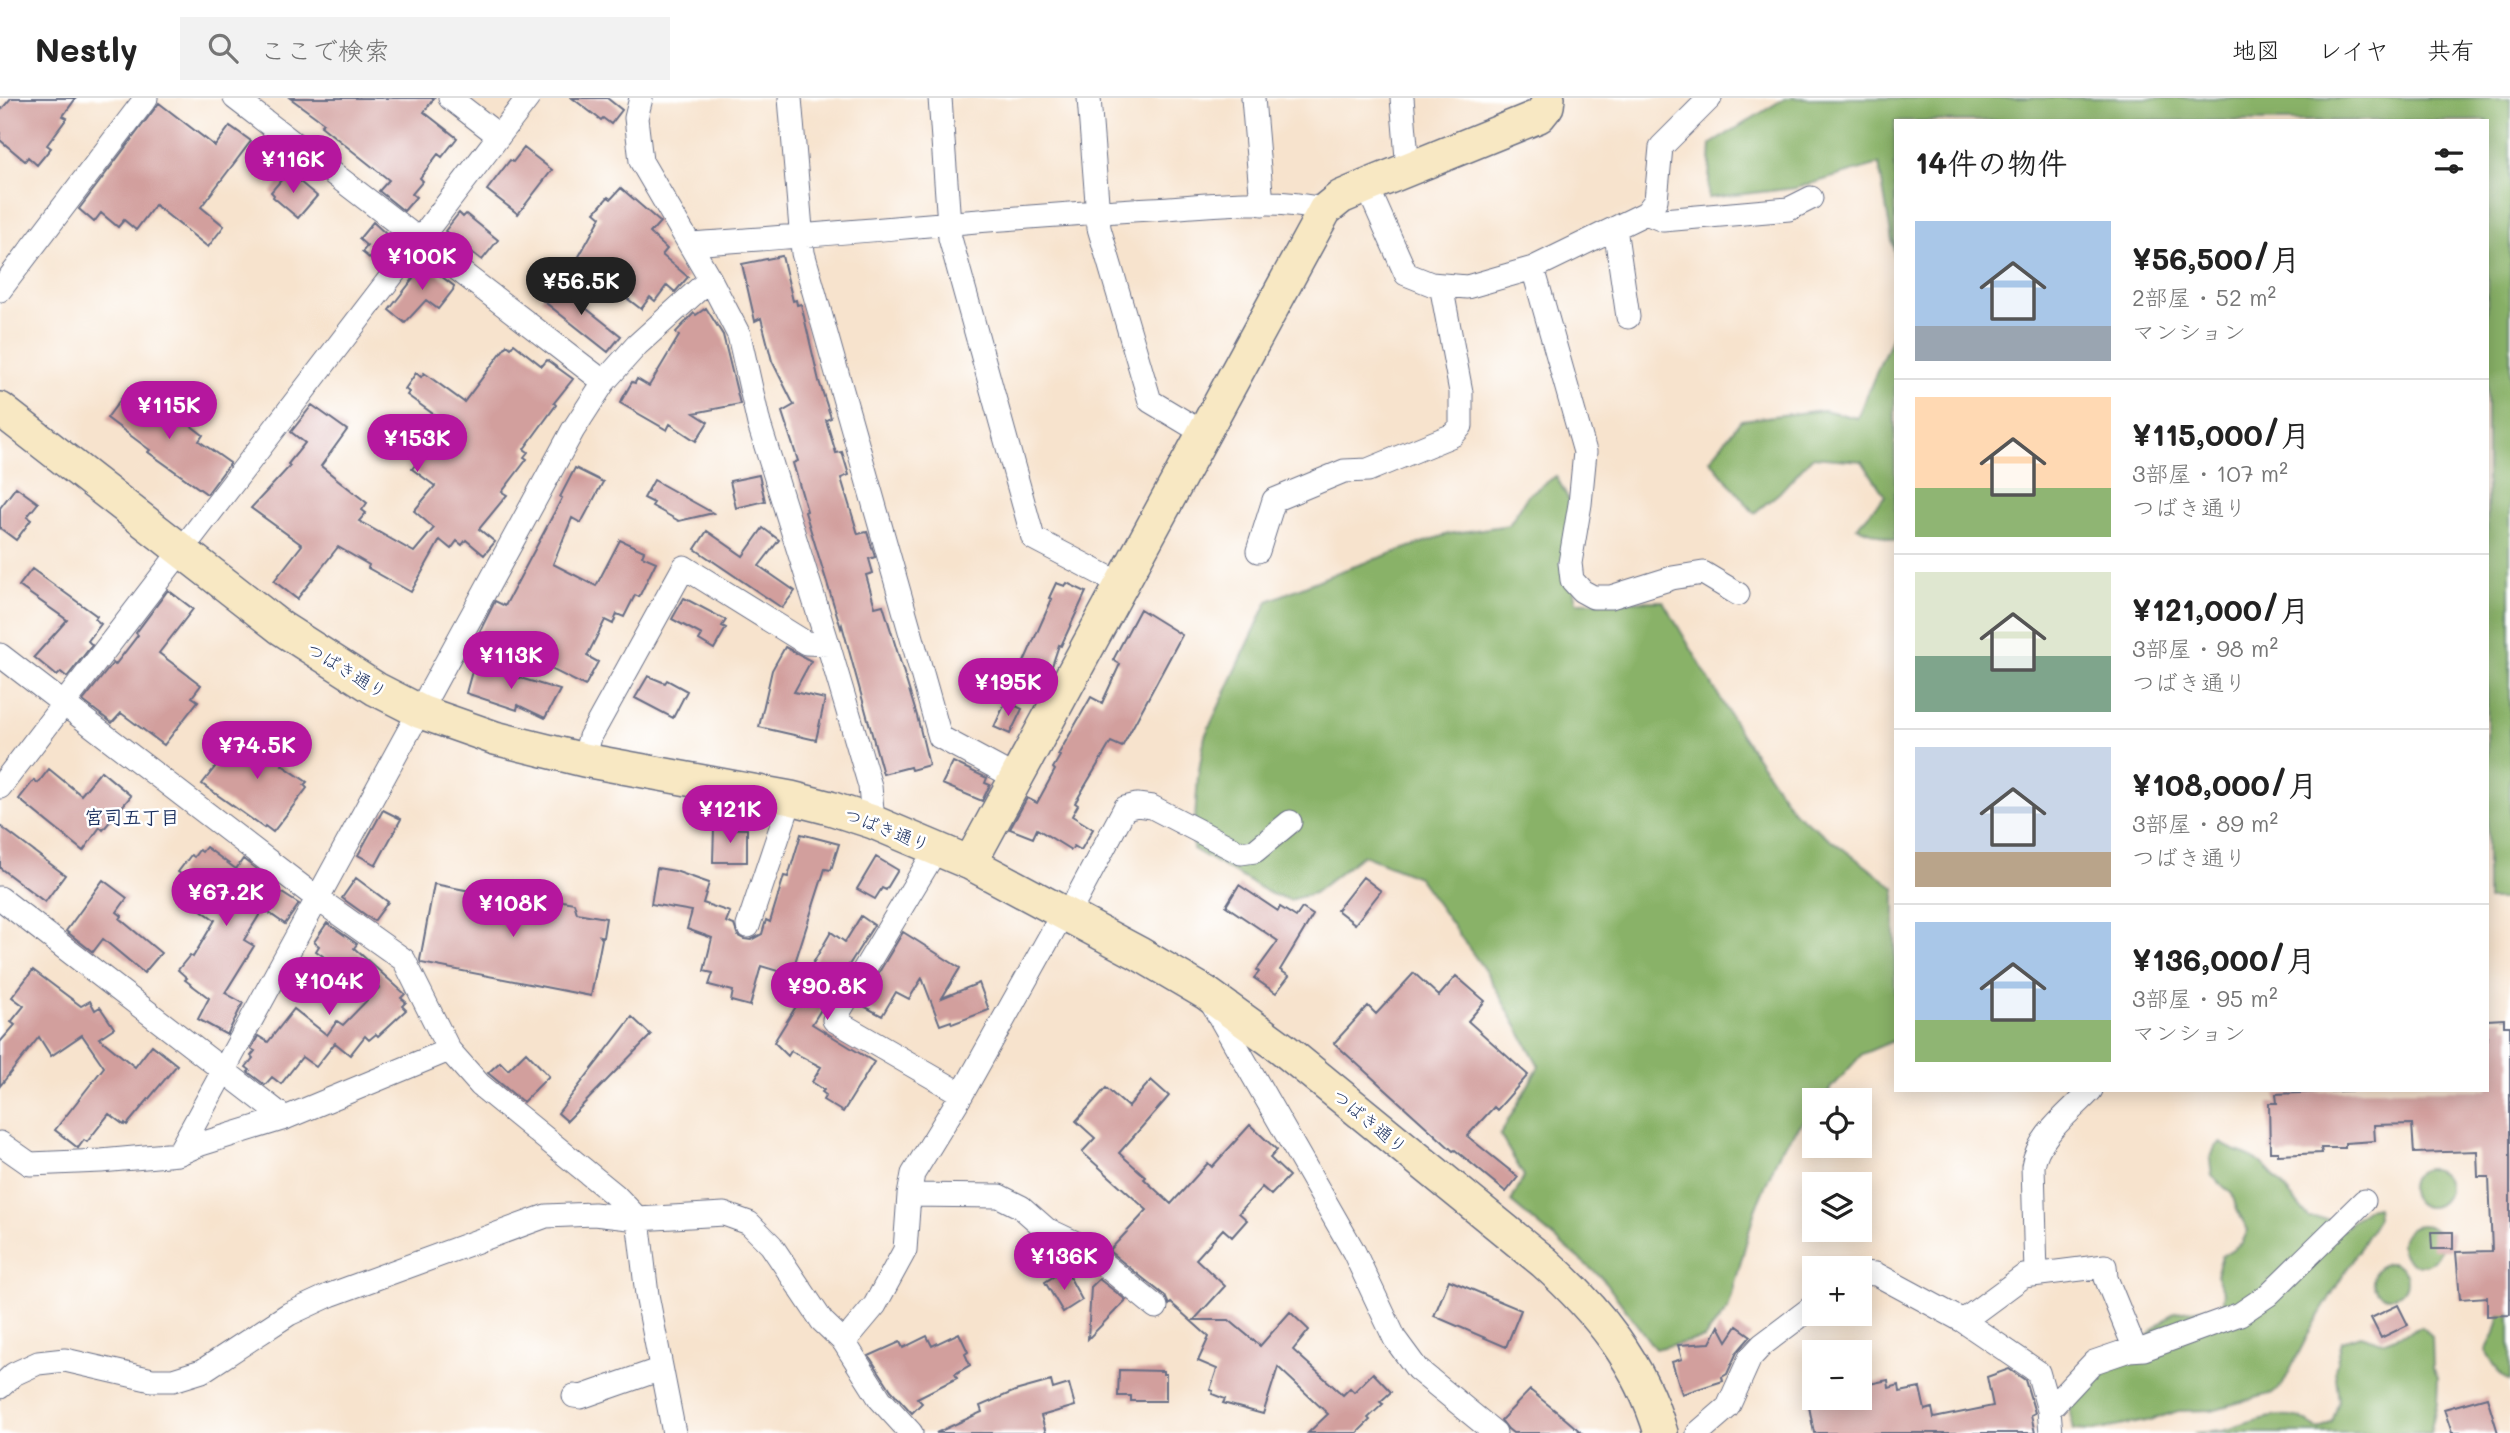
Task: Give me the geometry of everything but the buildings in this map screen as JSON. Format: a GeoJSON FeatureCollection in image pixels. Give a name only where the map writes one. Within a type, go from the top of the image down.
{"type":"FeatureCollection","features":[{"type":"Feature","properties":{"kind":"main road"},"geometry":{"type":"LineString","coordinates":[[970,863],[1325,210],[1341,197],[1539,116],[1547,106],[1548,98]]}},
{"type":"Feature","properties":{"kind":"main road","name":"つばき通り"},"geometry":{"type":"LineString","coordinates":[[0,410],[281,628],[376,689],[421,712],[495,738],[584,760],[791,799],[873,822],[970,863],[1206,993],[1282,1048],[1582,1296],[1624,1351],[1637,1374],[1661,1433]]}},
{"type":"Feature","properties":{"kind":"street"},"geometry":{"type":"LineString","coordinates":[[0,290],[146,98]]}},
{"type":"Feature","properties":{"kind":"street"},"geometry":{"type":"LineString","coordinates":[[235,98],[604,382]]}},
{"type":"Feature","properties":{"kind":"street"},"geometry":{"type":"LineString","coordinates":[[450,98],[499,136]]}},
{"type":"Feature","properties":{"kind":"street"},"geometry":{"type":"LineString","coordinates":[[0,787],[528,98]]}},
{"type":"Feature","properties":{"kind":"street"},"geometry":{"type":"LineString","coordinates":[[641,98],[636,118],[641,161],[710,279],[739,335],[759,424],[870,786],[873,822]]}},
{"type":"Feature","properties":{"kind":"street"},"geometry":{"type":"LineString","coordinates":[[790,98],[801,237],[806,266],[940,737],[1016,778]]}},
{"type":"Feature","properties":{"kind":"street"},"geometry":{"type":"LineString","coordinates":[[940,98],[950,238],[1033,538],[1122,585]]}},
{"type":"Feature","properties":{"kind":"street"},"geometry":{"type":"LineString","coordinates":[[1089,98],[1099,228],[1150,401],[1205,433]]}},
{"type":"Feature","properties":{"kind":"street"},"geometry":{"type":"LineString","coordinates":[[1253,98],[1262,204]]}},
{"type":"Feature","properties":{"kind":"street"},"geometry":{"type":"LineString","coordinates":[[1402,98],[1408,170]]}},
{"type":"Feature","properties":{"kind":"street"},"geometry":{"type":"LineString","coordinates":[[1367,186],[1406,274],[1431,284],[1467,288],[1533,268],[1646,213],[1656,200],[1661,146],[1710,98]]}},
{"type":"Feature","properties":{"kind":"street"},"geometry":{"type":"LineString","coordinates":[[1646,213],[1662,220],[1788,209],[1811,198]]}},
{"type":"Feature","properties":{"kind":"street"},"geometry":{"type":"LineString","coordinates":[[690,244],[1098,212],[1262,204],[1304,204],[1325,210]]}},
{"type":"Feature","properties":{"kind":"street"},"geometry":{"type":"LineString","coordinates":[[1615,229],[1628,317]]}},
{"type":"Feature","properties":{"kind":"street"},"geometry":{"type":"LineString","coordinates":[[1533,268],[1585,453],[1570,563],[1572,580],[1582,591],[1594,597],[1611,597],[1672,578],[1703,573],[1738,594]]}},
{"type":"Feature","properties":{"kind":"street"},"geometry":{"type":"LineString","coordinates":[[178,1154],[573,430],[604,382],[637,345],[710,279]]}},
{"type":"Feature","properties":{"kind":"street"},"geometry":{"type":"LineString","coordinates":[[1258,551],[1274,500],[1344,471],[1368,470],[1453,435],[1461,426],[1461,392],[1441,285]]}},
{"type":"Feature","properties":{"kind":"street"},"geometry":{"type":"LineString","coordinates":[[584,760],[590,737],[684,567],[806,643],[828,644]]}},
{"type":"Feature","properties":{"kind":"street"},"geometry":{"type":"LineString","coordinates":[[0,655],[318,899],[404,960],[449,1050],[480,1085],[615,1195],[638,1219],[647,1295],[674,1433]]}},
{"type":"Feature","properties":{"kind":"street"},"geometry":{"type":"LineString","coordinates":[[748,926],[791,799]]}},
{"type":"Feature","properties":{"kind":"street"},"geometry":{"type":"LineString","coordinates":[[844,1342],[875,1305],[905,1250],[913,1174],[962,1094],[1063,913],[1077,898],[1125,808],[1152,807],[1241,853],[1255,851],[1290,822]]}},
{"type":"Feature","properties":{"kind":"street"},"geometry":{"type":"LineString","coordinates":[[937,848],[834,1020],[962,1094]]}},
{"type":"Feature","properties":{"kind":"street"},"geometry":{"type":"LineString","coordinates":[[0,898],[285,1118]]}},
{"type":"Feature","properties":{"kind":"street"},"geometry":{"type":"LineString","coordinates":[[1206,993],[1354,1252],[1395,1339],[1417,1369],[1495,1433]]}},
{"type":"Feature","properties":{"kind":"street"},"geometry":{"type":"LineString","coordinates":[[0,1143],[30,1164],[178,1154],[201,1144],[285,1118],[449,1050]]}},
{"type":"Feature","properties":{"kind":"street"},"geometry":{"type":"LineString","coordinates":[[2036,1274],[2033,1166],[2035,1153],[2089,1092]]}},
{"type":"Feature","properties":{"kind":"street"},"geometry":{"type":"LineString","coordinates":[[909,1195],[999,1196],[1021,1207],[1046,1229],[1080,1245],[1156,1307]]}},
{"type":"Feature","properties":{"kind":"street"},"geometry":{"type":"LineString","coordinates":[[2050,1422],[2094,1362],[2135,1349],[2144,1349],[2240,1314],[2268,1295],[2364,1201]]}},
{"type":"Feature","properties":{"kind":"street"},"geometry":{"type":"LineString","coordinates":[[0,1387],[14,1374],[37,1363],[65,1360],[152,1380],[173,1380],[202,1371],[289,1314],[330,1295],[546,1216],[594,1214],[638,1219],[724,1214],[749,1223],[771,1245],[822,1321],[844,1342],[880,1399],[911,1433]]}},
{"type":"Feature","properties":{"kind":"street"},"geometry":{"type":"LineString","coordinates":[[1963,1321],[2024,1276],[2105,1266],[2106,1278],[2135,1349]]}},
{"type":"Feature","properties":{"kind":"street"},"geometry":{"type":"LineString","coordinates":[[1872,1274],[1963,1321],[2038,1373],[2050,1422]]}},
{"type":"Feature","properties":{"kind":"street"},"geometry":{"type":"LineString","coordinates":[[1698,1433],[1728,1407],[1750,1358],[1762,1345],[1802,1315]]}},
{"type":"Feature","properties":{"kind":"street"},"geometry":{"type":"LineString","coordinates":[[573,1396],[581,1397],[661,1369]]}},
{"type":"Feature","properties":{"kind":"green space"},"geometry":{"type":"Polygon","coordinates":[[[1785,98],[2510,98],[2510,900],[2489,900],[2489,119],[1894,119],[1894,252],[1879,164],[1796,188],[1708,198],[1711,144],[1785,98]]]}},
{"type":"Feature","properties":{"kind":"green space"},"geometry":{"type":"Polygon","coordinates":[[[1894,309],[1894,541],[1857,527],[1885,496],[1862,461],[1812,457],[1779,493],[1754,513],[1710,460],[1741,420],[1824,410],[1857,418],[1892,336],[1894,309]]]}},
{"type":"Feature","properties":{"kind":"green space"},"geometry":{"type":"Polygon","coordinates":[[[1556,476],[1575,511],[1568,562],[1576,602],[1663,601],[1741,734],[1793,811],[1894,887],[1894,1040],[1862,1054],[1832,1088],[1802,1088],[1802,1123],[1781,1149],[1755,1210],[1728,1309],[1704,1338],[1655,1349],[1602,1278],[1511,1202],[1524,1176],[1500,1135],[1539,1066],[1488,975],[1418,877],[1363,855],[1314,893],[1290,900],[1271,894],[1193,849],[1198,776],[1205,736],[1268,601],[1341,571],[1448,534],[1509,525],[1528,495],[1556,476]]]}},
{"type":"Feature","properties":{"kind":"green space"},"geometry":{"type":"Polygon","coordinates":[[[2221,1143],[2261,1163],[2309,1218],[2328,1219],[2343,1229],[2367,1209],[2377,1207],[2378,1218],[2313,1325],[2282,1386],[2273,1393],[2212,1410],[2178,1411],[2151,1420],[2093,1431],[2074,1430],[2070,1413],[2072,1402],[2091,1376],[2146,1339],[2175,1312],[2222,1306],[2224,1292],[2216,1275],[2222,1256],[2242,1243],[2248,1230],[2232,1194],[2212,1176],[2210,1160],[2215,1147],[2221,1143]]]}},
{"type":"Feature","properties":{"kind":"green space"},"geometry":{"type":"Polygon","coordinates":[[[2429,1169],[2442,1175],[2448,1188],[2442,1201],[2429,1207],[2416,1201],[2410,1188],[2416,1175],[2429,1169]]]}},
{"type":"Feature","properties":{"kind":"green space"},"geometry":{"type":"Polygon","coordinates":[[[2421,1225],[2435,1231],[2441,1245],[2435,1259],[2421,1265],[2407,1259],[2401,1245],[2407,1231],[2421,1225]]]}},
{"type":"Feature","properties":{"kind":"green space"},"geometry":{"type":"Polygon","coordinates":[[[2390,1263],[2402,1268],[2407,1280],[2402,1292],[2390,1297],[2378,1292],[2373,1280],[2378,1268],[2390,1263]]]}},
{"type":"Feature","properties":{"kind":"green space"},"geometry":{"type":"Polygon","coordinates":[[[2510,1313],[2510,1381],[2501,1376],[2486,1351],[2500,1315],[2510,1313]]]}},
{"type":"Feature","properties":{"kind":"green space"},"geometry":{"type":"Polygon","coordinates":[[[2422,1327],[2432,1336],[2433,1368],[2438,1377],[2437,1402],[2430,1433],[2193,1433],[2222,1431],[2278,1416],[2299,1418],[2319,1429],[2332,1422],[2339,1401],[2335,1369],[2342,1341],[2360,1335],[2382,1342],[2422,1327]]]}},
{"type":"Feature","properties":{"kind":"district","name":"宮司五丁目"},"geometry":{"type":"Point","coordinates":[132,816]}}]}
